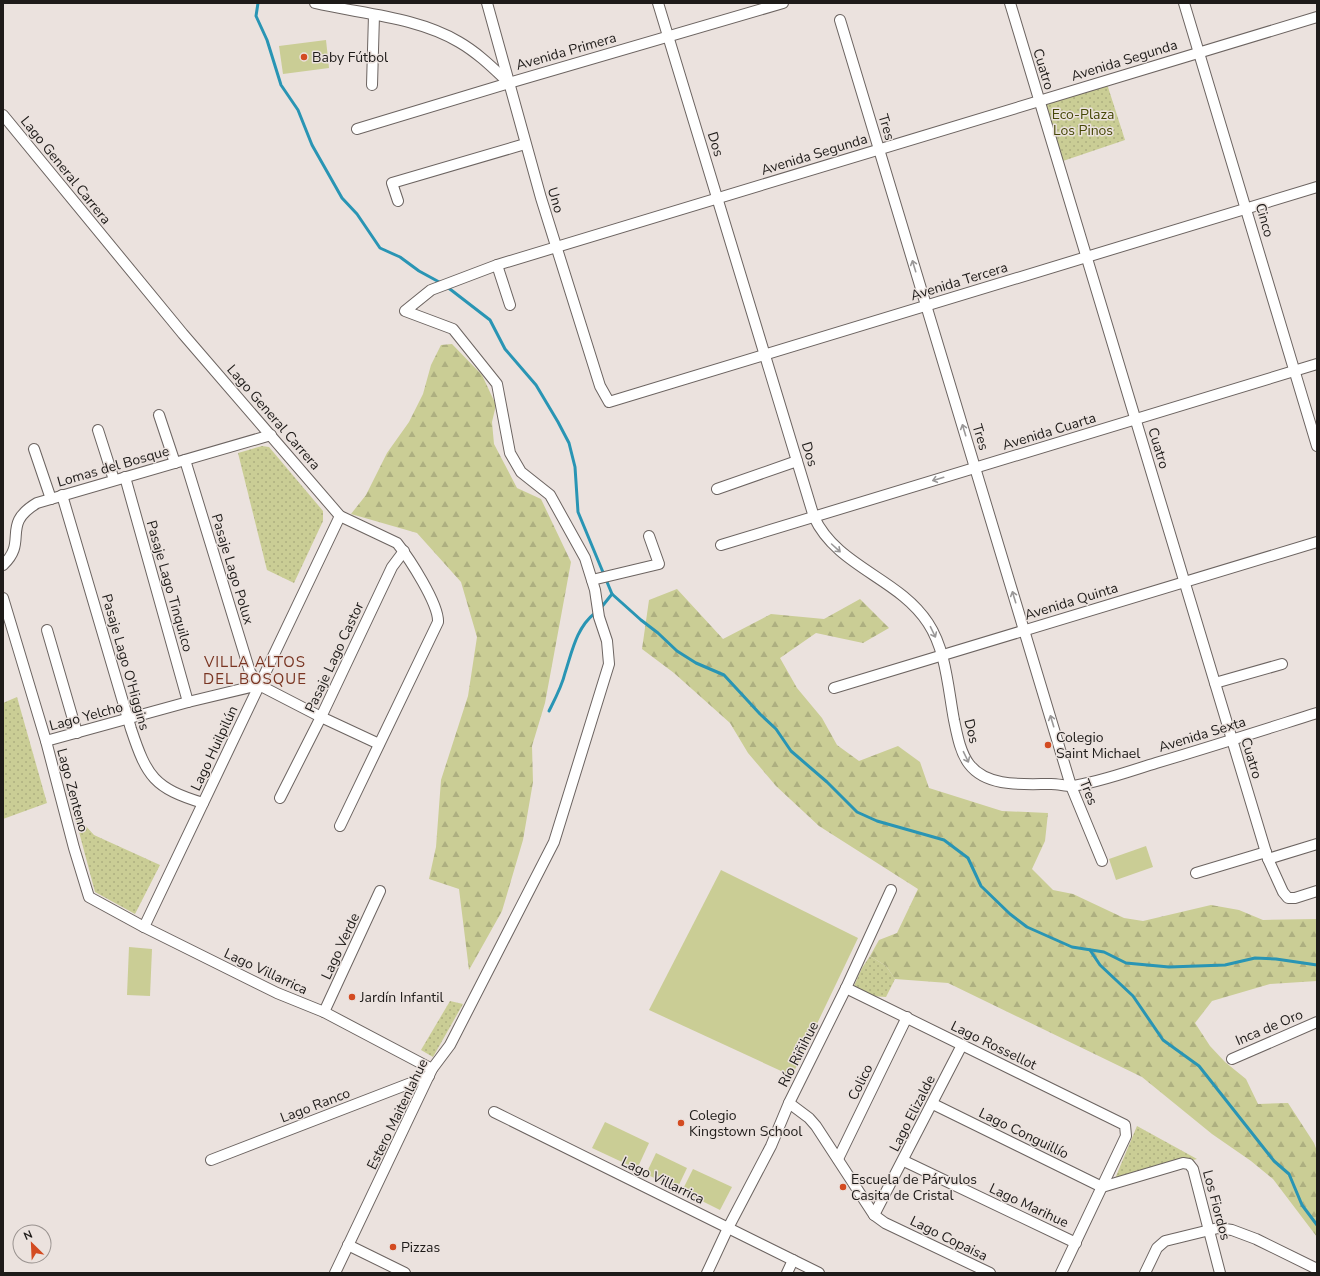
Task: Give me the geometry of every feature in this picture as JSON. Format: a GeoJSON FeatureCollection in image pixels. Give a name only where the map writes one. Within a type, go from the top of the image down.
{"type":"FeatureCollection","features":[{"type":"Feature","properties":{"kind":"street"},"geometry":{"type":"LineString","coordinates":[[315,3],[342,6],[415,24],[458,42],[491,65],[508,82]]}},
{"type":"Feature","properties":{"kind":"street","name":"Uno"},"geometry":{"type":"LineString","coordinates":[[487,3],[525,144],[556,247],[600,386],[609,402]]}},
{"type":"Feature","properties":{"kind":"street","name":"Dos"},"geometry":{"type":"LineString","coordinates":[[658,3],[814,517],[825,536],[838,551],[904,597],[918,609],[931,626],[942,655],[957,734],[966,759],[974,770],[994,780],[1024,784],[1071,786]]}},
{"type":"Feature","properties":{"kind":"street","name":"Avenida Primera"},"geometry":{"type":"LineString","coordinates":[[357,129],[508,82],[783,3]]}},
{"type":"Feature","properties":{"kind":"street","name":"Cuatro"},"geometry":{"type":"LineString","coordinates":[[1010,3],[1267,856],[1283,892],[1288,898],[1295,898],[1317,892]]}},
{"type":"Feature","properties":{"kind":"street","name":"Cinco"},"geometry":{"type":"LineString","coordinates":[[1184,3],[1247,208],[1293,371],[1317,446]]}},
{"type":"Feature","properties":{"kind":"street"},"geometry":{"type":"LineString","coordinates":[[372,85],[374,15]]}},
{"type":"Feature","properties":{"kind":"street","name":"Avenida Segunda"},"geometry":{"type":"LineString","coordinates":[[592,580],[585,558],[550,495],[521,472],[510,453],[497,384],[453,330],[406,311],[431,290],[497,265],[1317,17]]}},
{"type":"Feature","properties":{"kind":"street","name":"Tres"},"geometry":{"type":"LineString","coordinates":[[840,20],[1071,786],[1102,861]]}},
{"type":"Feature","properties":{"kind":"street","name":"Lago General Carrera"},"geometry":{"type":"LineString","coordinates":[[3,115],[183,334],[340,516],[393,541],[404,551],[433,601],[437,611],[438,622],[340,826]]}},
{"type":"Feature","properties":{"kind":"street"},"geometry":{"type":"LineString","coordinates":[[398,201],[392,184],[525,144]]}},
{"type":"Feature","properties":{"kind":"street","name":"Avenida Tercera"},"geometry":{"type":"LineString","coordinates":[[609,402],[1317,187]]}},
{"type":"Feature","properties":{"kind":"street"},"geometry":{"type":"LineString","coordinates":[[497,265],[510,305]]}},
{"type":"Feature","properties":{"kind":"street","name":"Avenida Cuarta"},"geometry":{"type":"LineString","coordinates":[[721,545],[1317,364]]}},
{"type":"Feature","properties":{"kind":"street","name":"Pasaje Lago Polux"},"geometry":{"type":"LineString","coordinates":[[159,415],[180,461],[250,672],[259,685]]}},
{"type":"Feature","properties":{"kind":"street"},"geometry":{"type":"LineString","coordinates":[[98,430],[114,480]]}},
{"type":"Feature","properties":{"kind":"street","name":"Lomas del Bosque"},"geometry":{"type":"LineString","coordinates":[[3,565],[10,558],[14,550],[14,526],[21,513],[37,503],[271,435]]}},
{"type":"Feature","properties":{"kind":"street"},"geometry":{"type":"LineString","coordinates":[[34,449],[51,499]]}},
{"type":"Feature","properties":{"kind":"street"},"geometry":{"type":"LineString","coordinates":[[717,489],[797,461]]}},
{"type":"Feature","properties":{"kind":"street","name":"Pasaje Lago Tinquilco"},"geometry":{"type":"LineString","coordinates":[[125,477],[188,702]]}},
{"type":"Feature","properties":{"kind":"street","name":"Pasaje Lago O'Higgins"},"geometry":{"type":"LineString","coordinates":[[62,495],[140,755],[151,776],[170,791],[204,803]]}},
{"type":"Feature","properties":{"kind":"street","name":"Lago Huilpilún"},"geometry":{"type":"LineString","coordinates":[[144,927],[340,516]]}},
{"type":"Feature","properties":{"kind":"street"},"geometry":{"type":"LineString","coordinates":[[592,580],[659,564],[649,536]]}},
{"type":"Feature","properties":{"kind":"street","name":"Avenida Quinta"},"geometry":{"type":"LineString","coordinates":[[834,688],[1317,542]]}},
{"type":"Feature","properties":{"kind":"street","name":"Pasaje Lago Castor"},"geometry":{"type":"LineString","coordinates":[[280,798],[321,717],[392,567],[404,551]]}},
{"type":"Feature","properties":{"kind":"street","name":"Estero Maitenlahue"},"geometry":{"type":"LineString","coordinates":[[335,1273],[430,1072],[450,1045],[554,842],[609,664],[607,641],[599,617],[592,580]]}},
{"type":"Feature","properties":{"kind":"street","name":"Lago Zenteno"},"geometry":{"type":"LineString","coordinates":[[3,598],[46,741],[74,848],[89,897]]}},
{"type":"Feature","properties":{"kind":"street"},"geometry":{"type":"LineString","coordinates":[[47,630],[77,733]]}},
{"type":"Feature","properties":{"kind":"street"},"geometry":{"type":"LineString","coordinates":[[1215,683],[1282,664]]}},
{"type":"Feature","properties":{"kind":"street"},"geometry":{"type":"LineString","coordinates":[[259,685],[321,717],[379,744]]}},
{"type":"Feature","properties":{"kind":"street","name":"Lago Yelcho"},"geometry":{"type":"LineString","coordinates":[[46,741],[188,702],[259,685]]}},
{"type":"Feature","properties":{"kind":"street","name":"Avenida Sexta"},"geometry":{"type":"LineString","coordinates":[[1071,786],[1140,768],[1317,713]]}},
{"type":"Feature","properties":{"kind":"street"},"geometry":{"type":"LineString","coordinates":[[1196,873],[1317,844]]}},
{"type":"Feature","properties":{"kind":"street","name":"Río Riñihue"},"geometry":{"type":"LineString","coordinates":[[707,1273],[728,1228],[771,1146],[789,1104],[846,988],[891,890]]}},
{"type":"Feature","properties":{"kind":"street","name":"Lago Verde"},"geometry":{"type":"LineString","coordinates":[[324,1012],[380,891]]}},
{"type":"Feature","properties":{"kind":"street","name":"Lago Villarrica"},"geometry":{"type":"LineString","coordinates":[[89,897],[144,927],[277,993],[324,1012],[430,1072]]}},
{"type":"Feature","properties":{"kind":"street","name":"Lago Rossellot"},"geometry":{"type":"LineString","coordinates":[[846,988],[1122,1122],[1127,1129],[1126,1136],[1102,1187]]}},
{"type":"Feature","properties":{"kind":"street","name":"Colico"},"geometry":{"type":"LineString","coordinates":[[838,1159],[906,1017]]}},
{"type":"Feature","properties":{"kind":"street","name":"Inca de Oro"},"geometry":{"type":"LineString","coordinates":[[1232,1058],[1316,1024]]}},
{"type":"Feature","properties":{"kind":"street","name":"Lago Elizalde"},"geometry":{"type":"LineString","coordinates":[[874,1215],[904,1161],[962,1045]]}},
{"type":"Feature","properties":{"kind":"street","name":"Lago Ranco"},"geometry":{"type":"LineString","coordinates":[[211,1160],[430,1072]]}},
{"type":"Feature","properties":{"kind":"street","name":"Lago Copaisa"},"geometry":{"type":"LineString","coordinates":[[789,1104],[809,1118],[838,1159],[874,1215],[885,1223],[990,1273]]}},
{"type":"Feature","properties":{"kind":"street","name":"Lago Conguillío"},"geometry":{"type":"LineString","coordinates":[[933,1104],[1102,1187]]}},
{"type":"Feature","properties":{"kind":"street","name":"Lago Villarrica"},"geometry":{"type":"LineString","coordinates":[[494,1112],[819,1273]]}},
{"type":"Feature","properties":{"kind":"street","name":"Lago Marihue"},"geometry":{"type":"LineString","coordinates":[[904,1161],[1076,1243]]}},
{"type":"Feature","properties":{"kind":"street","name":"Los Fiordos"},"geometry":{"type":"LineString","coordinates":[[1102,1187],[1183,1163],[1189,1164],[1193,1169],[1220,1273]]}},
{"type":"Feature","properties":{"kind":"street"},"geometry":{"type":"LineString","coordinates":[[1061,1273],[1102,1187]]}},
{"type":"Feature","properties":{"kind":"street"},"geometry":{"type":"LineString","coordinates":[[1145,1273],[1157,1248],[1165,1241],[1218,1228],[1232,1230],[1256,1239],[1317,1269]]}},
{"type":"Feature","properties":{"kind":"street"},"geometry":{"type":"LineString","coordinates":[[348,1245],[405,1273]]}},
{"type":"Feature","properties":{"kind":"street"},"geometry":{"type":"LineString","coordinates":[[787,1273],[793,1260]]}},
{"type":"Feature","properties":{"kind":"street"},"geometry":{"type":"LineString","coordinates":[[1305,1273],[1317,1269]]}},
{"type":"Feature","properties":{"kind":"green space","name":"Baby Fútbol"},"geometry":{"type":"Polygon","coordinates":[[[326,40],[329,68],[283,74],[279,46],[326,40]]]}},
{"type":"Feature","properties":{"kind":"green space","name":"Eco-Plaza Los Pinos"},"geometry":{"type":"Polygon","coordinates":[[[1107,84],[1125,140],[1060,162],[1042,102],[1107,84]]]}},
{"type":"Feature","properties":{"kind":"green space"},"geometry":{"type":"Polygon","coordinates":[[[452,344],[482,375],[496,405],[492,422],[494,444],[517,488],[541,499],[571,562],[545,703],[532,746],[533,782],[523,840],[502,911],[469,970],[459,889],[429,879],[436,847],[441,780],[468,696],[477,637],[461,582],[417,533],[351,514],[366,495],[387,453],[409,422],[423,394],[431,365],[441,345],[452,344]]]}},
{"type":"Feature","properties":{"kind":"green space"},"geometry":{"type":"Polygon","coordinates":[[[262,446],[269,447],[323,511],[323,521],[294,583],[267,570],[238,453],[262,446]]]}},
{"type":"Feature","properties":{"kind":"green space"},"geometry":{"type":"Polygon","coordinates":[[[677,589],[723,639],[771,614],[824,619],[860,599],[889,628],[863,643],[816,633],[780,658],[797,688],[822,718],[837,745],[859,761],[898,746],[920,762],[929,788],[1002,811],[1048,813],[1045,841],[1032,869],[1053,890],[1073,894],[1124,918],[1143,921],[1211,905],[1239,910],[1263,920],[1317,919],[1317,981],[1270,984],[1212,1001],[1195,1023],[1210,1046],[1225,1062],[1246,1079],[1258,1104],[1288,1103],[1314,1143],[1317,1151],[1317,1237],[1273,1179],[1251,1161],[1212,1134],[1142,1077],[948,983],[895,979],[886,966],[870,956],[879,940],[897,933],[918,889],[819,826],[776,786],[748,753],[730,723],[674,673],[642,649],[649,600],[677,589]]]}},
{"type":"Feature","properties":{"kind":"green space"},"geometry":{"type":"Polygon","coordinates":[[[17,697],[47,803],[3,819],[3,703],[17,697]]]}},
{"type":"Feature","properties":{"kind":"green space"},"geometry":{"type":"Polygon","coordinates":[[[74,813],[94,835],[160,865],[135,914],[95,892],[74,813]]]}},
{"type":"Feature","properties":{"kind":"green space"},"geometry":{"type":"Polygon","coordinates":[[[1146,846],[1153,867],[1116,880],[1109,859],[1146,846]]]}},
{"type":"Feature","properties":{"kind":"green space"},"geometry":{"type":"Polygon","coordinates":[[[721,870],[858,938],[792,1076],[649,1010],[721,870]]]}},
{"type":"Feature","properties":{"kind":"green space"},"geometry":{"type":"Polygon","coordinates":[[[129,947],[152,949],[150,996],[127,995],[129,947]]]}},
{"type":"Feature","properties":{"kind":"green space"},"geometry":{"type":"Polygon","coordinates":[[[870,956],[886,966],[895,979],[886,997],[871,996],[854,986],[862,968],[870,956]]]}},
{"type":"Feature","properties":{"kind":"green space"},"geometry":{"type":"Polygon","coordinates":[[[450,1001],[463,1004],[433,1057],[421,1050],[450,1001]]]}},
{"type":"Feature","properties":{"kind":"green space"},"geometry":{"type":"Polygon","coordinates":[[[605,1122],[649,1143],[637,1169],[592,1148],[605,1122]]]}},
{"type":"Feature","properties":{"kind":"green space"},"geometry":{"type":"Polygon","coordinates":[[[1137,1126],[1197,1159],[1114,1181],[1137,1126]]]}},
{"type":"Feature","properties":{"kind":"green space"},"geometry":{"type":"Polygon","coordinates":[[[656,1153],[687,1168],[677,1189],[646,1174],[656,1153]]]}},
{"type":"Feature","properties":{"kind":"green space"},"geometry":{"type":"Polygon","coordinates":[[[693,1169],[732,1187],[720,1210],[682,1191],[693,1169]]]}},
{"type":"Feature","properties":{"kind":"waterway"},"geometry":{"type":"LineString","coordinates":[[258,3],[256,16],[267,40],[281,85],[298,110],[312,145],[342,198],[357,214],[380,248],[400,257],[419,271],[441,283]]}},
{"type":"Feature","properties":{"kind":"waterway"},"geometry":{"type":"LineString","coordinates":[[446,286],[490,320],[505,349],[536,385],[558,422],[569,443],[575,467],[578,512],[612,594],[677,651],[696,663],[724,675],[776,729],[791,751],[827,782],[857,812],[877,821],[944,840],[968,858],[981,886],[1010,914],[1027,927],[1072,947],[1104,952],[1126,963],[1169,967],[1225,965],[1255,958],[1276,959],[1317,965]]}},
{"type":"Feature","properties":{"kind":"waterway"},"geometry":{"type":"LineString","coordinates":[[600,609],[612,594]]}},
{"type":"Feature","properties":{"kind":"waterway"},"geometry":{"type":"LineString","coordinates":[[549,711],[562,683],[579,633],[583,626],[595,613]]}},
{"type":"Feature","properties":{"kind":"waterway"},"geometry":{"type":"LineString","coordinates":[[1090,950],[1100,965],[1133,996],[1163,1040],[1199,1066],[1274,1161],[1289,1174],[1302,1205],[1317,1225]]}},
{"type":"Feature","properties":{"kind":"place","name":"Baby Fútbol"},"geometry":{"type":"Point","coordinates":[304,57]}},
{"type":"Feature","properties":{"kind":"place","name":"Colegio Saint Michael"},"geometry":{"type":"Point","coordinates":[1048,745]}},
{"type":"Feature","properties":{"kind":"place","name":"Jardín Infantil"},"geometry":{"type":"Point","coordinates":[352,997]}},
{"type":"Feature","properties":{"kind":"place","name":"Colegio Kingstown School"},"geometry":{"type":"Point","coordinates":[681,1123]}},
{"type":"Feature","properties":{"kind":"place","name":"Escuela de Párvulos Casita de Cristal"},"geometry":{"type":"Point","coordinates":[843,1187]}},
{"type":"Feature","properties":{"kind":"place","name":"Pizzas"},"geometry":{"type":"Point","coordinates":[393,1247]}},
{"type":"Feature","properties":{"kind":"district","name":"VILLA ALTOS DEL BOSQUE"},"geometry":{"type":"Point","coordinates":[255,670]}}]}
